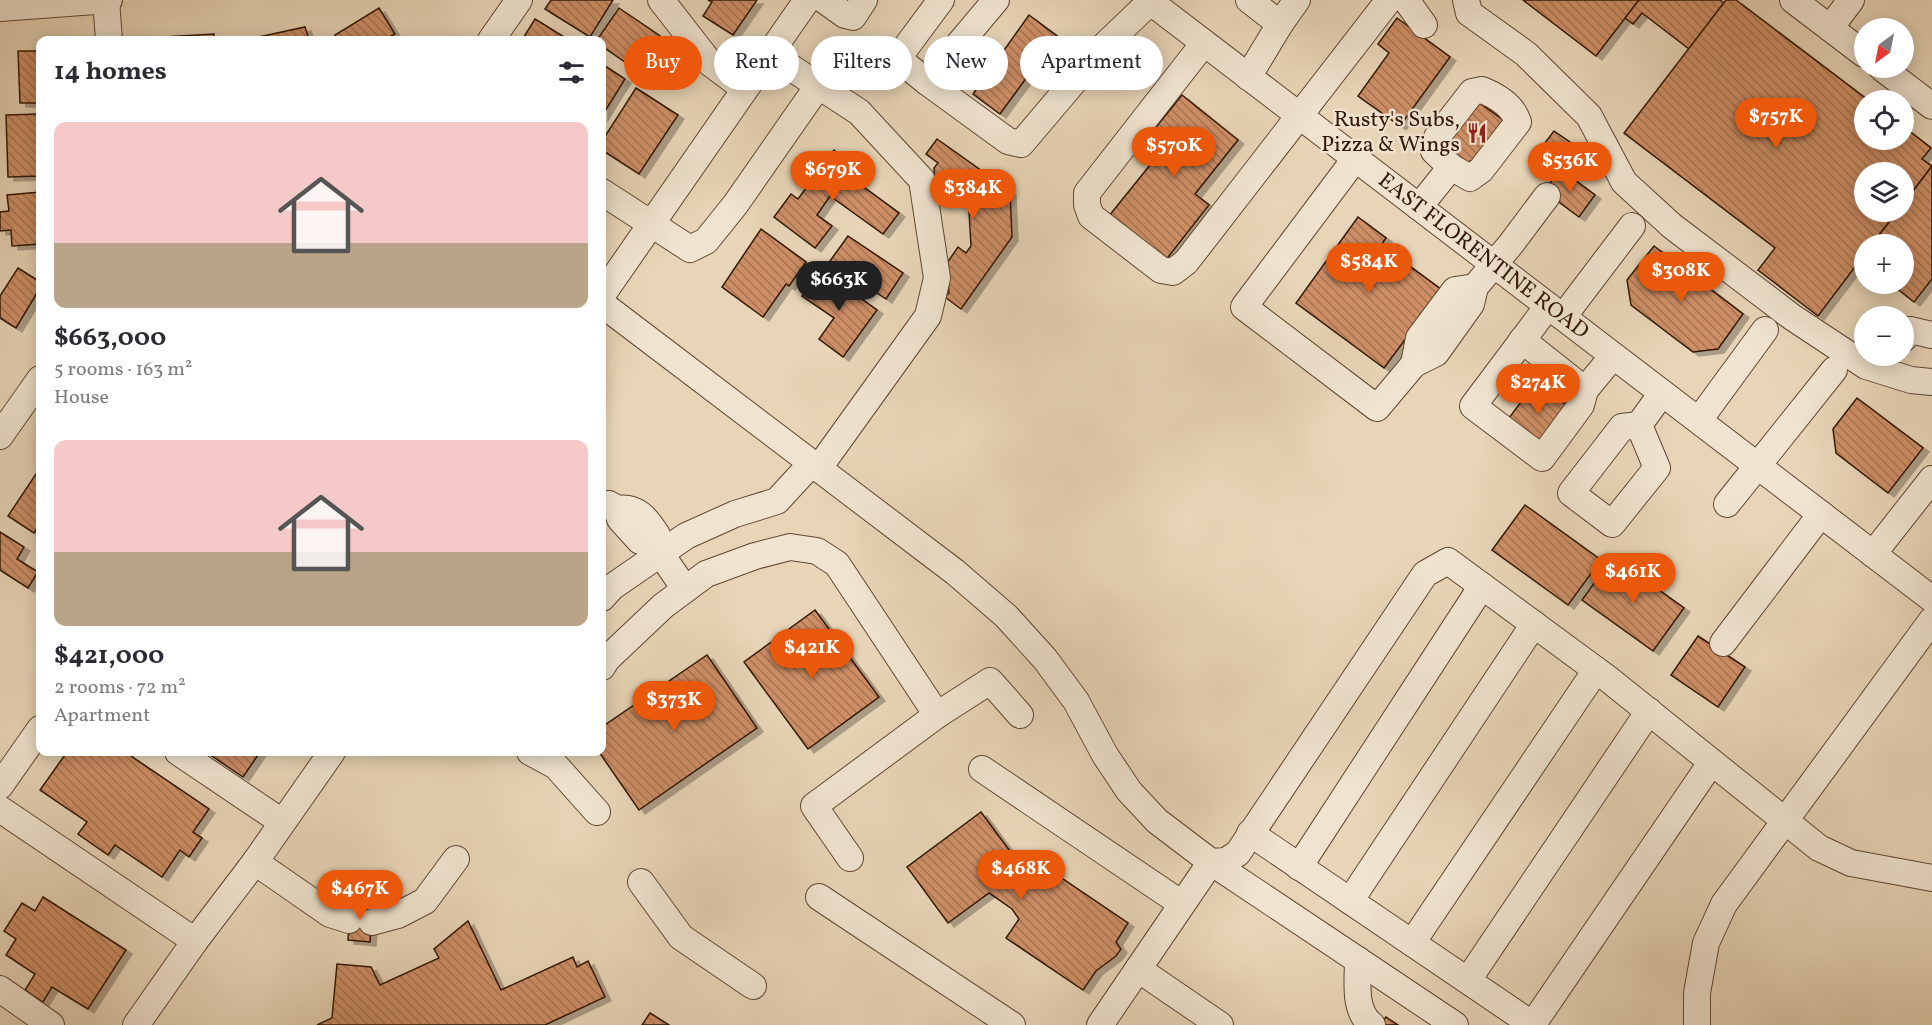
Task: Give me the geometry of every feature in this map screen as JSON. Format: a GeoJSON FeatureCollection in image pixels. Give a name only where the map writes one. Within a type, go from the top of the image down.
{"type":"FeatureCollection","features":[{"type":"Feature","properties":{"kind":"street"},"geometry":{"type":"LineString","coordinates":[[0,8],[107,0],[109,36]]}},
{"type":"Feature","properties":{"kind":"street"},"geometry":{"type":"LineString","coordinates":[[494,36],[519,0]]}},
{"type":"Feature","properties":{"kind":"street"},"geometry":{"type":"LineString","coordinates":[[661,0],[714,66]]}},
{"type":"Feature","properties":{"kind":"street"},"geometry":{"type":"LineString","coordinates":[[782,36],[807,0]]}},
{"type":"Feature","properties":{"kind":"street"},"geometry":{"type":"LineString","coordinates":[[824,0],[845,15],[853,17],[864,0]]}},
{"type":"Feature","properties":{"kind":"street"},"geometry":{"type":"LineString","coordinates":[[924,80],[901,61],[902,54],[941,0]]}},
{"type":"Feature","properties":{"kind":"street"},"geometry":{"type":"LineString","coordinates":[[966,36],[996,0]]}},
{"type":"Feature","properties":{"kind":"street"},"geometry":{"type":"LineString","coordinates":[[1249,0],[1280,24]]}},
{"type":"Feature","properties":{"kind":"street"},"geometry":{"type":"LineString","coordinates":[[1248,76],[1297,0]]}},
{"type":"Feature","properties":{"kind":"street"},"geometry":{"type":"LineString","coordinates":[[1204,43],[1087,193],[1087,205],[1091,216],[1161,270],[1173,272],[1186,262],[1389,0]]}},
{"type":"Feature","properties":{"kind":"street"},"geometry":{"type":"LineString","coordinates":[[1406,0],[1424,25]]}},
{"type":"Feature","properties":{"kind":"street"},"geometry":{"type":"LineString","coordinates":[[1466,0],[1470,13],[1526,54],[1589,116],[1624,182],[1672,226],[1792,317],[1854,358]]}},
{"type":"Feature","properties":{"kind":"street"},"geometry":{"type":"LineString","coordinates":[[1793,0],[1854,46]]}},
{"type":"Feature","properties":{"kind":"street"},"geometry":{"type":"LineString","coordinates":[[1830,28],[1851,0]]}},
{"type":"Feature","properties":{"kind":"street"},"geometry":{"type":"LineString","coordinates":[[938,90],[1008,141],[1021,144],[1104,46],[1149,1]]}},
{"type":"Feature","properties":{"kind":"street","name":"EAST FLORENTINE ROAD"},"geometry":{"type":"LineString","coordinates":[[1149,1],[1932,599]]}},
{"type":"Feature","properties":{"kind":"street"},"geometry":{"type":"LineString","coordinates":[[1895,78],[1932,106]]}},
{"type":"Feature","properties":{"kind":"street"},"geometry":{"type":"LineString","coordinates":[[606,290],[744,90]]}},
{"type":"Feature","properties":{"kind":"street"},"geometry":{"type":"LineString","coordinates":[[606,195],[690,249],[706,242],[742,196],[816,90]]}},
{"type":"Feature","properties":{"kind":"street"},"geometry":{"type":"LineString","coordinates":[[606,593],[657,549],[735,514],[777,501],[815,466],[928,316],[937,278],[922,180],[859,112],[825,90]]}},
{"type":"Feature","properties":{"kind":"street"},"geometry":{"type":"LineString","coordinates":[[1355,159],[1244,307],[1377,408],[1414,363],[1419,338],[1455,290],[1474,287],[1547,196]]}},
{"type":"Feature","properties":{"kind":"street"},"geometry":{"type":"LineString","coordinates":[[1419,207],[1450,167]]}},
{"type":"Feature","properties":{"kind":"street"},"geometry":{"type":"LineString","coordinates":[[1613,356],[1585,390],[1581,405],[1542,458],[1473,406],[1522,340],[1556,311],[1632,226]]}},
{"type":"Feature","properties":{"kind":"street"},"geometry":{"type":"LineString","coordinates":[[606,307],[955,572],[1005,616],[1045,659],[1076,701],[1105,754],[1129,791],[1157,821],[1211,862],[1455,1025]]}},
{"type":"Feature","properties":{"kind":"street"},"geometry":{"type":"LineString","coordinates":[[1699,420],[1765,330]]}},
{"type":"Feature","properties":{"kind":"street"},"geometry":{"type":"LineString","coordinates":[[1914,331],[1932,335]]}},
{"type":"Feature","properties":{"kind":"street"},"geometry":{"type":"LineString","coordinates":[[1522,340],[1585,390]]}},
{"type":"Feature","properties":{"kind":"street"},"geometry":{"type":"LineString","coordinates":[[1887,366],[1911,381],[1932,382]]}},
{"type":"Feature","properties":{"kind":"street"},"geometry":{"type":"LineString","coordinates":[[1727,504],[1834,370]]}},
{"type":"Feature","properties":{"kind":"street"},"geometry":{"type":"LineString","coordinates":[[0,436],[36,385]]}},
{"type":"Feature","properties":{"kind":"street"},"geometry":{"type":"LineString","coordinates":[[1639,425],[1662,393]]}},
{"type":"Feature","properties":{"kind":"street"},"geometry":{"type":"LineString","coordinates":[[1873,554],[1932,479]]}},
{"type":"Feature","properties":{"kind":"street"},"geometry":{"type":"LineString","coordinates":[[607,506],[628,507],[637,512],[651,526],[657,535],[657,549],[685,590]]}},
{"type":"Feature","properties":{"kind":"street"},"geometry":{"type":"LineString","coordinates":[[1723,643],[1821,514]]}},
{"type":"Feature","properties":{"kind":"street"},"geometry":{"type":"LineString","coordinates":[[606,661],[663,606],[706,574],[755,556],[790,547],[817,551],[837,564],[938,715]]}},
{"type":"Feature","properties":{"kind":"street"},"geometry":{"type":"LineString","coordinates":[[1211,862],[1226,861],[1238,853],[1425,574],[1448,561],[1596,670],[1819,848],[1851,863],[1932,878]]}},
{"type":"Feature","properties":{"kind":"street"},"geometry":{"type":"LineString","coordinates":[[1299,867],[1482,586]]}},
{"type":"Feature","properties":{"kind":"street"},"geometry":{"type":"LineString","coordinates":[[1697,1025],[1697,993],[1706,943],[1725,904],[1932,620]]}},
{"type":"Feature","properties":{"kind":"street"},"geometry":{"type":"LineString","coordinates":[[1350,901],[1534,624]]}},
{"type":"Feature","properties":{"kind":"street"},"geometry":{"type":"LineString","coordinates":[[1412,943],[1596,670]]}},
{"type":"Feature","properties":{"kind":"street"},"geometry":{"type":"LineString","coordinates":[[850,858],[814,806],[938,715],[990,681],[1020,715]]}},
{"type":"Feature","properties":{"kind":"street"},"geometry":{"type":"LineString","coordinates":[[1468,980],[1649,711]]}},
{"type":"Feature","properties":{"kind":"street"},"geometry":{"type":"LineString","coordinates":[[0,786],[36,735]]}},
{"type":"Feature","properties":{"kind":"street"},"geometry":{"type":"LineString","coordinates":[[184,756],[282,822]]}},
{"type":"Feature","properties":{"kind":"street"},"geometry":{"type":"LineString","coordinates":[[136,1025],[329,756]]}},
{"type":"Feature","properties":{"kind":"street"},"geometry":{"type":"LineString","coordinates":[[559,759],[597,812]]}},
{"type":"Feature","properties":{"kind":"street"},"geometry":{"type":"LineString","coordinates":[[1251,833],[1533,1024],[1712,763]]}},
{"type":"Feature","properties":{"kind":"street"},"geometry":{"type":"LineString","coordinates":[[982,769],[1182,904]]}},
{"type":"Feature","properties":{"kind":"street"},"geometry":{"type":"LineString","coordinates":[[0,809],[195,941]]}},
{"type":"Feature","properties":{"kind":"street"},"geometry":{"type":"LineString","coordinates":[[255,862],[330,914],[360,921],[398,915],[425,901],[456,859]]}},
{"type":"Feature","properties":{"kind":"street"},"geometry":{"type":"LineString","coordinates":[[1100,1025],[1211,862]]}},
{"type":"Feature","properties":{"kind":"street"},"geometry":{"type":"LineString","coordinates":[[640,882],[681,938],[753,986]]}},
{"type":"Feature","properties":{"kind":"street"},"geometry":{"type":"LineString","coordinates":[[819,897],[1012,1025]]}},
{"type":"Feature","properties":{"kind":"street"},"geometry":{"type":"LineString","coordinates":[[1358,960],[1358,997],[1365,1020],[1372,1025]]}},
{"type":"Feature","properties":{"kind":"street"},"geometry":{"type":"LineString","coordinates":[[1138,969],[1220,1025]]}},
{"type":"Feature","properties":{"kind":"street"},"geometry":{"type":"LineString","coordinates":[[0,989],[51,1025]]}},
{"type":"Feature","properties":{"kind":"building"},"geometry":{"type":"Polygon","coordinates":[[[551,0],[613,0],[591,36],[545,9],[551,0]]]}},
{"type":"Feature","properties":{"kind":"building"},"geometry":{"type":"Polygon","coordinates":[[[708,0],[757,0],[733,35],[703,16],[712,2],[708,0]]]}},
{"type":"Feature","properties":{"kind":"building"},"geometry":{"type":"Polygon","coordinates":[[[1523,0],[1639,0],[1596,56],[1523,0]]]}},
{"type":"Feature","properties":{"kind":"building"},"geometry":{"type":"Polygon","coordinates":[[[1639,0],[1720,0],[1724,3],[1689,49],[1642,13],[1633,24],[1625,18],[1639,0]]]}},
{"type":"Feature","properties":{"kind":"building"},"geometry":{"type":"Polygon","coordinates":[[[1726,0],[1736,0],[1855,90],[1854,150],[1914,150],[1914,135],[1931,148],[1922,159],[1932,166],[1914,190],[1914,162],[1854,162],[1854,222],[1889,222],[1880,234],[1854,234],[1854,268],[1818,316],[1758,270],[1775,248],[1624,133],[1726,0]]]}},
{"type":"Feature","properties":{"kind":"building"},"geometry":{"type":"Polygon","coordinates":[[[379,8],[395,34],[391,36],[335,35],[379,8]]]}},
{"type":"Feature","properties":{"kind":"building"},"geometry":{"type":"Polygon","coordinates":[[[619,8],[660,36],[624,36],[624,61],[606,49],[606,36],[600,36],[619,8]]]}},
{"type":"Feature","properties":{"kind":"building"},"geometry":{"type":"Polygon","coordinates":[[[1029,15],[1057,36],[1020,36],[1020,87],[1000,114],[973,94],[976,90],[1008,90],[1008,45],[1029,15]]]}},
{"type":"Feature","properties":{"kind":"building"},"geometry":{"type":"Polygon","coordinates":[[[1397,18],[1450,57],[1400,126],[1358,96],[1389,53],[1378,44],[1397,18]]]}},
{"type":"Feature","properties":{"kind":"building"},"geometry":{"type":"Polygon","coordinates":[[[535,19],[563,36],[524,36],[535,19]]]}},
{"type":"Feature","properties":{"kind":"building"},"geometry":{"type":"Polygon","coordinates":[[[305,27],[308,36],[263,36],[305,27]]]}},
{"type":"Feature","properties":{"kind":"building"},"geometry":{"type":"Polygon","coordinates":[[[214,34],[214,36],[180,36],[214,34]]]}},
{"type":"Feature","properties":{"kind":"building"},"geometry":{"type":"Polygon","coordinates":[[[18,51],[36,51],[36,103],[20,103],[18,51]]]}},
{"type":"Feature","properties":{"kind":"building"},"geometry":{"type":"Polygon","coordinates":[[[606,67],[624,81],[606,110],[606,67]]]}},
{"type":"Feature","properties":{"kind":"building"},"geometry":{"type":"Polygon","coordinates":[[[635,90],[639,90],[678,115],[639,174],[606,153],[606,135],[635,90]]]}},
{"type":"Feature","properties":{"kind":"building"},"geometry":{"type":"Polygon","coordinates":[[[1182,95],[1238,140],[1195,194],[1209,205],[1165,261],[1109,216],[1154,160],[1139,148],[1182,95]]]}},
{"type":"Feature","properties":{"kind":"building","name":"Rusty's Subs, Pizza & Wings"},"geometry":{"type":"Polygon","coordinates":[[[1477,101],[1507,123],[1475,165],[1470,161],[1466,166],[1445,149],[1449,144],[1447,142],[1477,101]]]}},
{"type":"Feature","properties":{"kind":"building"},"geometry":{"type":"Polygon","coordinates":[[[36,114],[36,176],[8,177],[6,115],[36,114]]]}},
{"type":"Feature","properties":{"kind":"building"},"geometry":{"type":"Polygon","coordinates":[[[1554,131],[1577,147],[1560,169],[1538,152],[1554,131]]]}},
{"type":"Feature","properties":{"kind":"building"},"geometry":{"type":"Polygon","coordinates":[[[937,139],[1010,191],[1012,237],[961,309],[945,297],[949,293],[947,263],[958,247],[966,253],[971,246],[968,194],[950,195],[935,184],[934,168],[938,163],[926,154],[937,139]]]}},
{"type":"Feature","properties":{"kind":"building"},"geometry":{"type":"Polygon","coordinates":[[[834,150],[856,167],[850,177],[899,213],[883,234],[830,196],[817,215],[832,226],[815,248],[774,217],[791,194],[798,199],[834,150]]]}},
{"type":"Feature","properties":{"kind":"building"},"geometry":{"type":"Polygon","coordinates":[[[1932,166],[1932,279],[1914,302],[1904,294],[1914,294],[1914,234],[1880,234],[1889,222],[1914,222],[1914,190],[1932,166]]]}},
{"type":"Feature","properties":{"kind":"building"},"geometry":{"type":"Polygon","coordinates":[[[1560,169],[1595,195],[1579,217],[1544,191],[1560,169]]]}},
{"type":"Feature","properties":{"kind":"building"},"geometry":{"type":"Polygon","coordinates":[[[36,192],[36,244],[12,246],[11,230],[0,231],[0,212],[9,211],[7,195],[36,192]]]}},
{"type":"Feature","properties":{"kind":"building"},"geometry":{"type":"Polygon","coordinates":[[[1358,217],[1386,238],[1381,245],[1442,290],[1384,368],[1296,303],[1358,217]]]}},
{"type":"Feature","properties":{"kind":"building"},"geometry":{"type":"Polygon","coordinates":[[[761,229],[806,262],[789,286],[786,284],[763,317],[722,287],[761,229]]]}},
{"type":"Feature","properties":{"kind":"building"},"geometry":{"type":"Polygon","coordinates":[[[848,236],[903,273],[886,299],[830,261],[848,236]]]}},
{"type":"Feature","properties":{"kind":"building"},"geometry":{"type":"Polygon","coordinates":[[[1654,246],[1743,314],[1718,349],[1693,352],[1631,305],[1627,280],[1654,246]]]}},
{"type":"Feature","properties":{"kind":"building"},"geometry":{"type":"Polygon","coordinates":[[[18,268],[36,279],[36,295],[16,328],[0,318],[0,296],[18,268]]]}},
{"type":"Feature","properties":{"kind":"building"},"geometry":{"type":"Polygon","coordinates":[[[821,270],[877,310],[843,357],[819,339],[834,318],[802,296],[821,270]]]}},
{"type":"Feature","properties":{"kind":"building"},"geometry":{"type":"Polygon","coordinates":[[[1536,382],[1570,408],[1540,448],[1506,422],[1536,382]]]}},
{"type":"Feature","properties":{"kind":"building"},"geometry":{"type":"Polygon","coordinates":[[[1857,398],[1923,448],[1888,493],[1836,453],[1833,429],[1857,398]]]}},
{"type":"Feature","properties":{"kind":"building"},"geometry":{"type":"Polygon","coordinates":[[[36,474],[36,530],[34,533],[8,516],[36,474]]]}},
{"type":"Feature","properties":{"kind":"building"},"geometry":{"type":"Polygon","coordinates":[[[1525,505],[1601,560],[1568,605],[1492,550],[1525,505]]]}},
{"type":"Feature","properties":{"kind":"building"},"geometry":{"type":"Polygon","coordinates":[[[0,532],[24,547],[17,559],[36,571],[36,575],[28,588],[0,570],[0,532]]]}},
{"type":"Feature","properties":{"kind":"building"},"geometry":{"type":"Polygon","coordinates":[[[1613,557],[1684,608],[1653,651],[1582,600],[1613,557]]]}},
{"type":"Feature","properties":{"kind":"building"},"geometry":{"type":"Polygon","coordinates":[[[815,610],[879,697],[808,749],[744,662],[815,610]]]}},
{"type":"Feature","properties":{"kind":"building"},"geometry":{"type":"Polygon","coordinates":[[[1698,636],[1745,667],[1718,707],[1671,675],[1698,636]]]}},
{"type":"Feature","properties":{"kind":"building"},"geometry":{"type":"Polygon","coordinates":[[[707,655],[757,728],[639,810],[602,756],[606,756],[606,724],[707,655]]]}},
{"type":"Feature","properties":{"kind":"building"},"geometry":{"type":"Polygon","coordinates":[[[64,756],[131,756],[209,809],[193,832],[202,838],[189,857],[180,850],[162,877],[115,845],[108,855],[78,834],[87,822],[40,790],[64,756]]]}},
{"type":"Feature","properties":{"kind":"building"},"geometry":{"type":"Polygon","coordinates":[[[212,756],[257,756],[243,777],[212,756]]]}},
{"type":"Feature","properties":{"kind":"building"},"geometry":{"type":"Polygon","coordinates":[[[981,812],[1032,881],[1038,885],[1054,873],[1128,923],[1116,942],[1121,949],[1116,956],[1096,971],[1083,990],[1006,938],[1019,919],[1012,909],[989,893],[948,923],[907,867],[981,812]]]}},
{"type":"Feature","properties":{"kind":"building"},"geometry":{"type":"Polygon","coordinates":[[[43,897],[126,950],[88,1009],[52,987],[43,1002],[25,990],[35,974],[6,955],[16,939],[4,931],[22,903],[35,911],[43,897]]]}},
{"type":"Feature","properties":{"kind":"building"},"geometry":{"type":"Polygon","coordinates":[[[351,901],[373,903],[370,942],[348,940],[351,901]]]}},
{"type":"Feature","properties":{"kind":"building"},"geometry":{"type":"Polygon","coordinates":[[[468,921],[501,990],[573,957],[577,967],[588,961],[605,997],[545,1025],[317,1025],[332,1018],[337,964],[371,967],[380,985],[439,958],[434,949],[468,921]]]}},
{"type":"Feature","properties":{"kind":"building"},"geometry":{"type":"Polygon","coordinates":[[[650,1013],[669,1025],[642,1025],[650,1013]]]}},
{"type":"Feature","properties":{"kind":"building"},"geometry":{"type":"Polygon","coordinates":[[[1386,1017],[1398,1025],[1380,1025],[1386,1017]]]}},
{"type":"Feature","properties":{"kind":"place","name":"Rusty's Subs, Pizza & Wings"},"geometry":{"type":"Point","coordinates":[1477,133]}}]}
